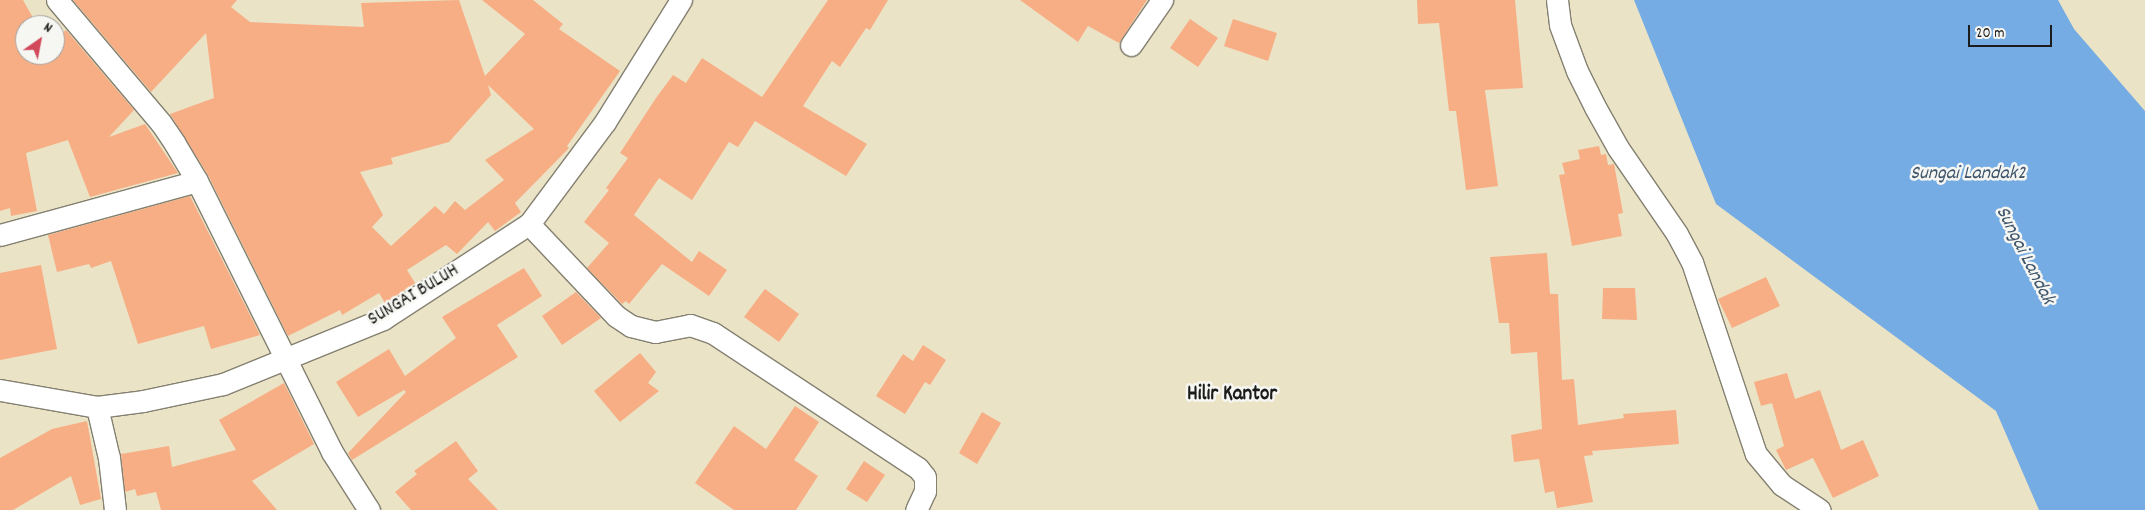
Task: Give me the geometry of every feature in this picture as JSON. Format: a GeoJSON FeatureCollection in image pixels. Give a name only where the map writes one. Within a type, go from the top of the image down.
{"type":"FeatureCollection","features":[{"type":"Feature","properties":{"kind":"street"},"geometry":{"type":"LineString","coordinates":[[57,0],[161,123],[196,180],[332,452],[369,510]]}},
{"type":"Feature","properties":{"kind":"street","name":"SUNGAI BULUH"},"geometry":{"type":"LineString","coordinates":[[0,390],[97,407],[143,401],[223,384],[383,318],[529,224],[605,122],[681,0]]}},
{"type":"Feature","properties":{"kind":"street"},"geometry":{"type":"LineString","coordinates":[[1131,45],[1162,0]]}},
{"type":"Feature","properties":{"kind":"street"},"geometry":{"type":"LineString","coordinates":[[1557,0],[1560,25],[1574,62],[1595,107],[1618,148],[1677,234],[1692,262],[1756,454],[1782,486],[1820,510]]}},
{"type":"Feature","properties":{"kind":"street"},"geometry":{"type":"LineString","coordinates":[[0,236],[196,180]]}},
{"type":"Feature","properties":{"kind":"street"},"geometry":{"type":"LineString","coordinates":[[529,224],[616,316],[631,326],[655,332],[690,325],[713,332],[902,456],[925,477],[925,491],[916,510]]}},
{"type":"Feature","properties":{"kind":"street"},"geometry":{"type":"LineString","coordinates":[[97,407],[109,458],[115,510]]}},
{"type":"Feature","properties":{"kind":"water","name":"Sungai Landak2"},"geometry":{"type":"Polygon","coordinates":[[[1634,0],[2058,0],[2074,29],[2145,111],[2145,510],[2039,510],[1996,411],[1716,204],[1634,0]]]}},
{"type":"Feature","properties":{"kind":"building"},"geometry":{"type":"Polygon","coordinates":[[[0,0],[23,0],[31,15],[15,15],[15,65],[65,65],[66,30],[134,110],[109,137],[145,124],[178,173],[90,197],[68,140],[26,153],[37,211],[11,216],[10,208],[0,211],[0,0]]]}},
{"type":"Feature","properties":{"kind":"building"},"geometry":{"type":"Polygon","coordinates":[[[73,0],[237,0],[231,7],[250,22],[364,27],[361,3],[459,0],[485,76],[525,34],[482,0],[533,0],[563,24],[559,29],[620,71],[567,146],[569,148],[515,203],[521,212],[495,231],[488,222],[457,254],[446,245],[407,270],[415,283],[385,303],[379,293],[342,315],[340,310],[288,336],[208,175],[170,114],[214,98],[206,33],[151,92],[73,0]],[[488,85],[491,95],[449,142],[391,158],[393,164],[360,172],[383,215],[372,227],[391,246],[435,206],[444,214],[455,201],[465,210],[504,180],[485,160],[534,129],[488,85]]]}},
{"type":"Feature","properties":{"kind":"building"},"geometry":{"type":"Polygon","coordinates":[[[828,0],[888,0],[870,30],[866,28],[840,67],[832,61],[803,106],[867,144],[846,176],[755,121],[738,147],[729,142],[692,200],[659,178],[634,215],[692,262],[699,251],[727,270],[709,296],[662,264],[629,304],[626,301],[622,304],[587,268],[609,243],[584,222],[609,190],[606,188],[628,158],[620,153],[656,98],[673,75],[686,83],[702,58],[762,97],[828,0]]]}},
{"type":"Feature","properties":{"kind":"building"},"geometry":{"type":"Polygon","coordinates":[[[1020,0],[1147,0],[1119,43],[1088,26],[1078,42],[1020,0]]]}},
{"type":"Feature","properties":{"kind":"building"},"geometry":{"type":"Polygon","coordinates":[[[1417,0],[1515,0],[1523,88],[1485,90],[1498,186],[1466,190],[1456,111],[1449,111],[1439,23],[1418,24],[1417,0]]]}},
{"type":"Feature","properties":{"kind":"building"},"geometry":{"type":"Polygon","coordinates":[[[1190,19],[1218,38],[1198,67],[1170,48],[1190,19]]]}},
{"type":"Feature","properties":{"kind":"building"},"geometry":{"type":"Polygon","coordinates":[[[1233,19],[1277,33],[1268,61],[1224,46],[1233,19]]]}},
{"type":"Feature","properties":{"kind":"building"},"geometry":{"type":"Polygon","coordinates":[[[1599,146],[1601,155],[1606,154],[1608,165],[1614,164],[1623,213],[1618,214],[1622,236],[1572,246],[1559,175],[1565,174],[1562,163],[1580,159],[1578,150],[1599,146]]]}},
{"type":"Feature","properties":{"kind":"building"},"geometry":{"type":"Polygon","coordinates":[[[190,196],[260,335],[211,349],[204,326],[138,344],[111,261],[91,268],[89,264],[57,272],[48,235],[190,196]]]}},
{"type":"Feature","properties":{"kind":"building"},"geometry":{"type":"Polygon","coordinates":[[[1547,253],[1550,294],[1558,294],[1562,380],[1574,379],[1578,425],[1624,418],[1623,414],[1676,410],[1679,444],[1592,451],[1593,455],[1584,456],[1593,502],[1557,508],[1554,491],[1545,493],[1539,459],[1514,462],[1511,435],[1542,429],[1537,352],[1511,354],[1509,323],[1499,323],[1490,257],[1547,253]]]}},
{"type":"Feature","properties":{"kind":"building"},"geometry":{"type":"Polygon","coordinates":[[[41,265],[57,349],[0,360],[0,273],[41,265]]]}},
{"type":"Feature","properties":{"kind":"building"},"geometry":{"type":"Polygon","coordinates":[[[524,268],[542,296],[497,325],[518,357],[352,460],[348,453],[406,392],[404,390],[358,417],[336,382],[389,349],[405,376],[456,338],[442,317],[524,268]]]}},
{"type":"Feature","properties":{"kind":"building"},"geometry":{"type":"Polygon","coordinates":[[[1766,277],[1780,306],[1732,328],[1718,299],[1766,277]]]}},
{"type":"Feature","properties":{"kind":"building"},"geometry":{"type":"Polygon","coordinates":[[[1603,288],[1635,288],[1637,320],[1602,319],[1603,288]]]}},
{"type":"Feature","properties":{"kind":"building"},"geometry":{"type":"Polygon","coordinates":[[[765,289],[799,314],[779,342],[744,317],[765,289]]]}},
{"type":"Feature","properties":{"kind":"building"},"geometry":{"type":"Polygon","coordinates":[[[576,292],[601,318],[562,345],[542,316],[576,292]]]}},
{"type":"Feature","properties":{"kind":"building"},"geometry":{"type":"Polygon","coordinates":[[[923,345],[946,360],[930,385],[925,382],[905,414],[876,396],[903,354],[913,361],[923,345]]]}},
{"type":"Feature","properties":{"kind":"building"},"geometry":{"type":"Polygon","coordinates":[[[640,353],[656,372],[648,383],[659,391],[620,422],[594,391],[640,353]]]}},
{"type":"Feature","properties":{"kind":"building"},"geometry":{"type":"Polygon","coordinates":[[[1787,373],[1795,399],[1820,390],[1841,450],[1863,440],[1879,476],[1833,498],[1813,458],[1786,470],[1776,450],[1784,446],[1772,403],[1761,406],[1754,382],[1787,373]]]}},
{"type":"Feature","properties":{"kind":"building"},"geometry":{"type":"Polygon","coordinates":[[[284,383],[314,444],[252,481],[277,510],[161,510],[156,492],[137,496],[135,489],[125,492],[121,454],[169,446],[172,467],[236,450],[219,420],[284,383]]]}},
{"type":"Feature","properties":{"kind":"building"},"geometry":{"type":"Polygon","coordinates":[[[795,406],[819,422],[794,460],[818,476],[796,510],[734,510],[695,483],[734,426],[766,449],[795,406]]]}},
{"type":"Feature","properties":{"kind":"building"},"geometry":{"type":"Polygon","coordinates":[[[982,412],[1001,423],[977,464],[959,453],[982,412]]]}},
{"type":"Feature","properties":{"kind":"building"},"geometry":{"type":"Polygon","coordinates":[[[87,421],[101,499],[80,505],[71,476],[13,510],[0,510],[0,458],[52,429],[87,421]]]}},
{"type":"Feature","properties":{"kind":"building"},"geometry":{"type":"Polygon","coordinates":[[[456,441],[478,471],[468,479],[498,510],[411,510],[395,492],[417,474],[414,471],[456,441]]]}},
{"type":"Feature","properties":{"kind":"building"},"geometry":{"type":"Polygon","coordinates":[[[864,461],[885,475],[867,502],[846,489],[864,461]]]}},
{"type":"Feature","properties":{"kind":"district","name":"Hilir Kantor"},"geometry":{"type":"Point","coordinates":[1232,395]}},
{"type":"Feature","properties":{"kind":"water label","name":"Sungai Landak"},"geometry":{"type":"Point","coordinates":[2024,256]}}]}
